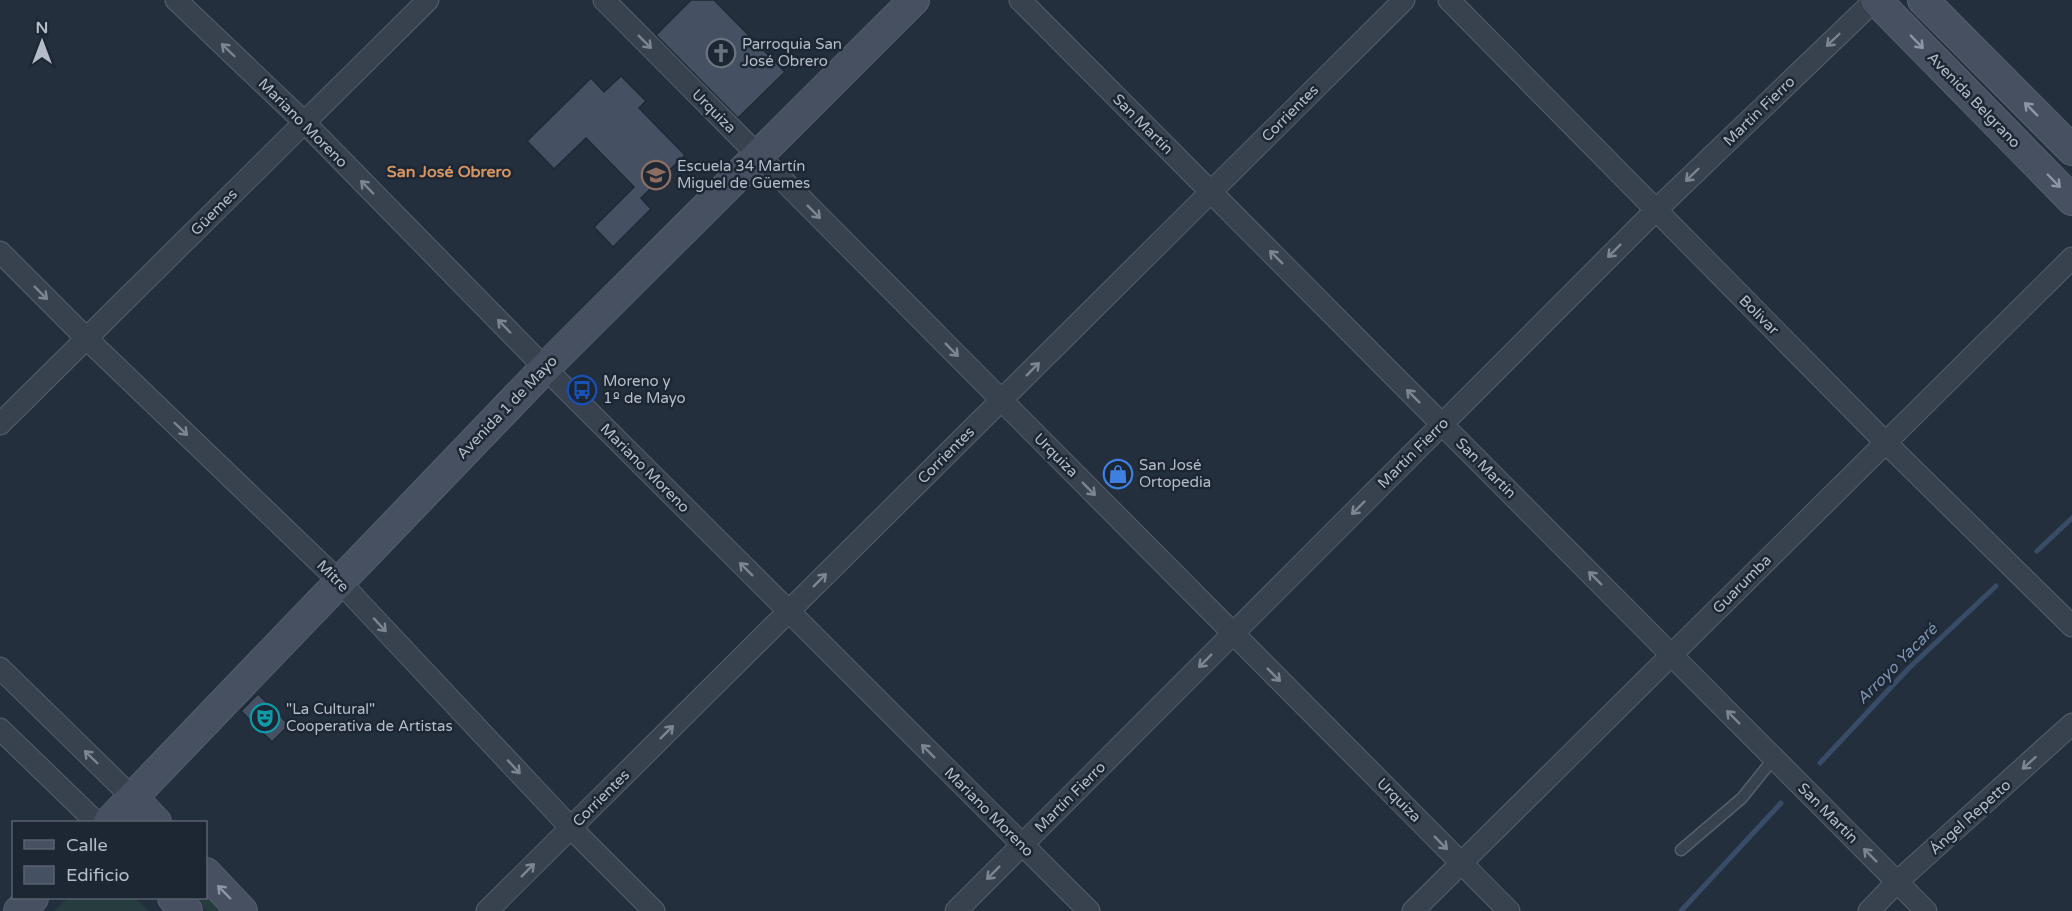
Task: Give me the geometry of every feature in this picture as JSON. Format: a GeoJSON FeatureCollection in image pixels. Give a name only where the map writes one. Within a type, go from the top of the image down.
{"type":"FeatureCollection","features":[{"type":"Feature","properties":{"kind":"main road","name":"Avenida 1 de Mayo"},"geometry":{"type":"LineString","coordinates":[[110,821],[545,368],[914,0]]}},
{"type":"Feature","properties":{"kind":"main road","name":"Avenida Belgrano"},"geometry":{"type":"LineString","coordinates":[[1876,0],[2072,200]]}},
{"type":"Feature","properties":{"kind":"main road"},"geometry":{"type":"LineString","coordinates":[[1923,0],[2072,150]]}},
{"type":"Feature","properties":{"kind":"main road"},"geometry":{"type":"LineString","coordinates":[[133,798],[155,821]]}},
{"type":"Feature","properties":{"kind":"main road"},"geometry":{"type":"LineString","coordinates":[[207,874],[242,911]]}},
{"type":"Feature","properties":{"kind":"main road"},"geometry":{"type":"LineString","coordinates":[[19,911],[31,899]]}},
{"type":"Feature","properties":{"kind":"main road"},"geometry":{"type":"LineString","coordinates":[[175,899],[187,911]]}},
{"type":"Feature","properties":{"kind":"street","name":"Mariano Moreno"},"geometry":{"type":"LineString","coordinates":[[176,0],[304,122],[545,368],[1089,911]]}},
{"type":"Feature","properties":{"kind":"street","name":"Güemes"},"geometry":{"type":"LineString","coordinates":[[0,424],[428,0]]}},
{"type":"Feature","properties":{"kind":"street","name":"Urquiza"},"geometry":{"type":"LineString","coordinates":[[604,0],[1509,911]]}},
{"type":"Feature","properties":{"kind":"street","name":"San Martín"},"geometry":{"type":"LineString","coordinates":[[1020,0],[1926,911]]}},
{"type":"Feature","properties":{"kind":"street","name":"Corrientes"},"geometry":{"type":"LineString","coordinates":[[487,911],[1404,0]]}},
{"type":"Feature","properties":{"kind":"street","name":"Bolivar"},"geometry":{"type":"LineString","coordinates":[[1449,0],[1885,442],[2072,626]]}},
{"type":"Feature","properties":{"kind":"street","name":"Martín Fierro"},"geometry":{"type":"LineString","coordinates":[[956,911],[1656,210],[1876,0]]}},
{"type":"Feature","properties":{"kind":"street","name":"Mitre"},"geometry":{"type":"LineString","coordinates":[[0,252],[86,338],[340,582],[571,828],[654,911]]}},
{"type":"Feature","properties":{"kind":"street","name":"Guarumba"},"geometry":{"type":"LineString","coordinates":[[1413,911],[2072,258]]}},
{"type":"Feature","properties":{"kind":"street"},"geometry":{"type":"LineString","coordinates":[[0,668],[133,798]]}},
{"type":"Feature","properties":{"kind":"street","name":"Ángel Repetto"},"geometry":{"type":"LineString","coordinates":[[1869,911],[1897,882],[2072,724]]}},
{"type":"Feature","properties":{"kind":"street"},"geometry":{"type":"LineString","coordinates":[[0,729],[95,821]]}},
{"type":"Feature","properties":{"kind":"lane"},"geometry":{"type":"LineString","coordinates":[[1681,850],[1742,798],[1774,758]]}},
{"type":"Feature","properties":{"kind":"green space"},"geometry":{"type":"Polygon","coordinates":[[[207,889],[228,911],[207,911],[194,899],[207,899],[207,889]]]}},
{"type":"Feature","properties":{"kind":"green space"},"geometry":{"type":"Polygon","coordinates":[[[67,899],[136,899],[149,911],[54,911],[67,899]]]}},
{"type":"Feature","properties":{"kind":"building","name":"Parroquia San José Obrero"},"geometry":{"type":"Polygon","coordinates":[[[691,0],[714,0],[785,72],[738,118],[656,35],[691,0]]]}},
{"type":"Feature","properties":{"kind":"building"},"geometry":{"type":"Polygon","coordinates":[[[621,76],[646,101],[639,108],[685,155],[641,198],[651,209],[613,247],[594,227],[634,187],[586,138],[554,169],[527,141],[591,78],[604,92],[621,76]]]}},
{"type":"Feature","properties":{"kind":"building","name":"\"La Cultural\" Cooperativa de Artistas"},"geometry":{"type":"Polygon","coordinates":[[[258,694],[289,725],[272,742],[241,711],[258,694]]]}},
{"type":"Feature","properties":{"kind":"waterway","name":"Arroyo Yacaré"},"geometry":{"type":"LineString","coordinates":[[2037,551],[2072,518]]}},
{"type":"Feature","properties":{"kind":"waterway","name":"Arroyo Yacaré"},"geometry":{"type":"LineString","coordinates":[[1820,763],[1909,668],[1996,586]]}},
{"type":"Feature","properties":{"kind":"waterway","name":"Arroyo Yacaré"},"geometry":{"type":"LineString","coordinates":[[1681,911],[1781,803]]}},
{"type":"Feature","properties":{"kind":"place","name":"Parroquia San José Obrero"},"geometry":{"type":"Point","coordinates":[721,53]}},
{"type":"Feature","properties":{"kind":"place","name":"Escuela 34 Martín Miguel de Güemes"},"geometry":{"type":"Point","coordinates":[656,175]}},
{"type":"Feature","properties":{"kind":"place","name":"Moreno y 1º de Mayo"},"geometry":{"type":"Point","coordinates":[582,390]}},
{"type":"Feature","properties":{"kind":"place","name":"San José Ortopedia"},"geometry":{"type":"Point","coordinates":[1118,474]}},
{"type":"Feature","properties":{"kind":"place","name":"\"La Cultural\" Cooperativa de Artistas"},"geometry":{"type":"Point","coordinates":[265,718]}},
{"type":"Feature","properties":{"kind":"district","name":"San José Obrero"},"geometry":{"type":"Point","coordinates":[449,172]}}]}
